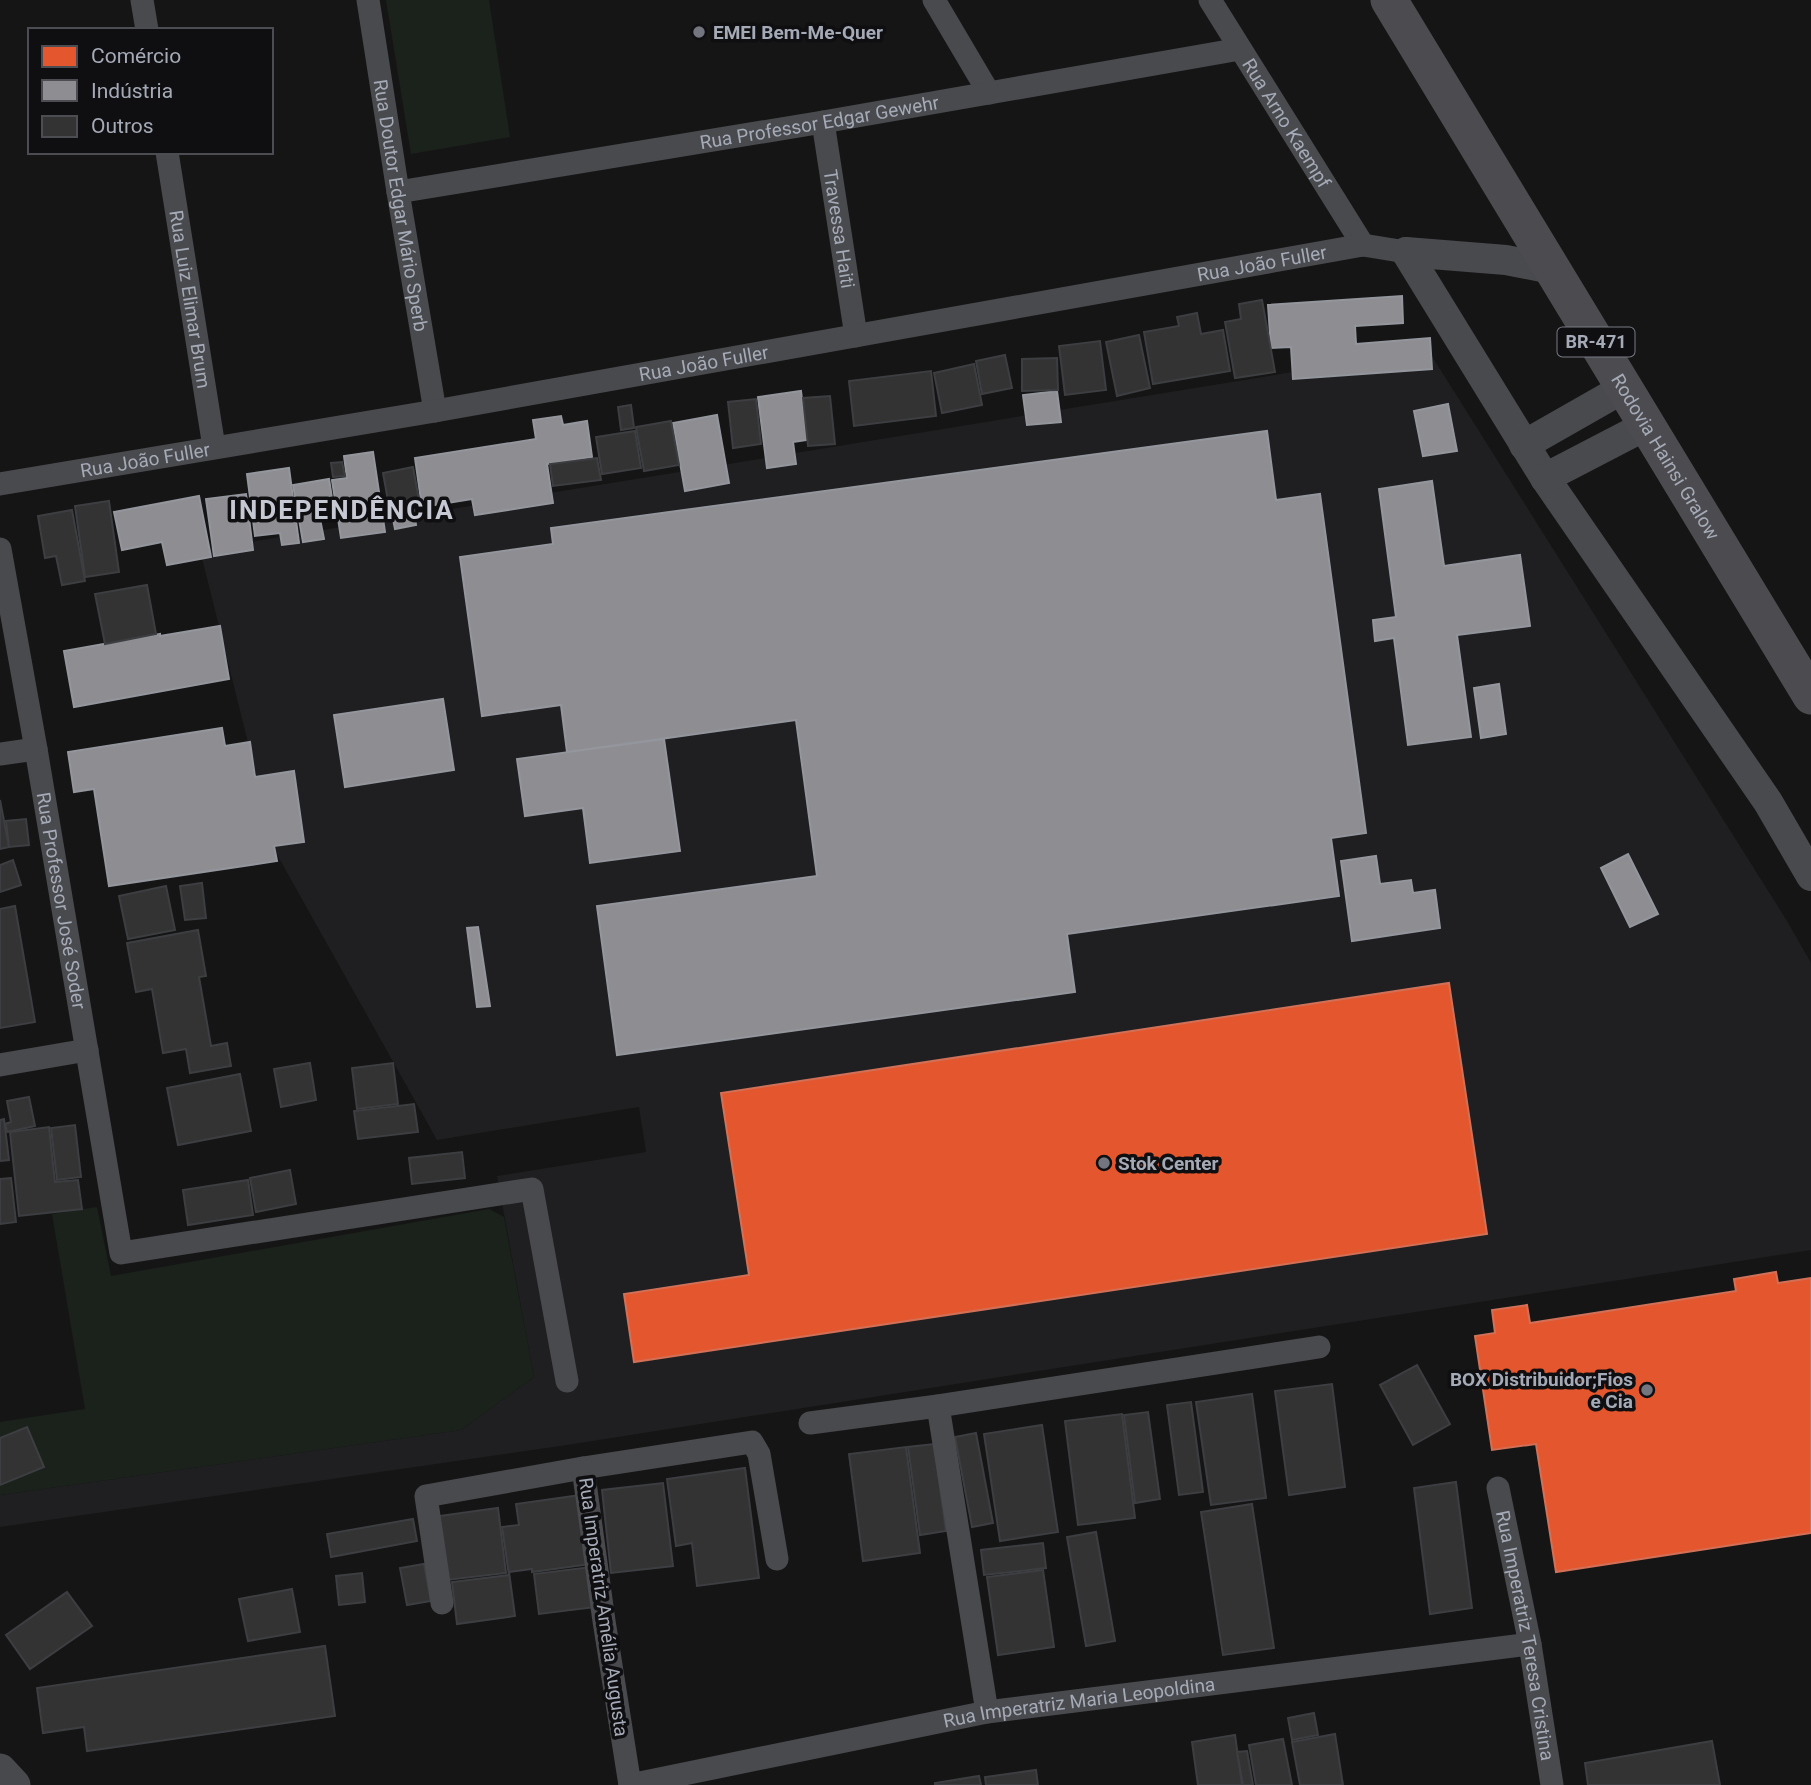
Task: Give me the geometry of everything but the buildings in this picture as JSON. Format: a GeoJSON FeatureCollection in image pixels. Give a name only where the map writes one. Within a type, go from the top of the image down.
{"type":"FeatureCollection","features":[{"type":"Feature","properties":{"kind":"main road","name":"Rodovia Hainsi Gralow"},"geometry":{"type":"LineString","coordinates":[[1390,0],[1811,696]]}},
{"type":"Feature","properties":{"kind":"main road"},"geometry":{"type":"LineString","coordinates":[[0,1770],[13,1785]]}},
{"type":"Feature","properties":{"kind":"street"},"geometry":{"type":"LineString","coordinates":[[142,0],[147,28]]}},
{"type":"Feature","properties":{"kind":"street","name":"Rua Doutor Edgar Mário Sperb"},"geometry":{"type":"LineString","coordinates":[[368,0],[435,411]]}},
{"type":"Feature","properties":{"kind":"street"},"geometry":{"type":"LineString","coordinates":[[934,0],[989,93]]}},
{"type":"Feature","properties":{"kind":"street","name":"Rua Arno Kaempf"},"geometry":{"type":"LineString","coordinates":[[1210,0],[1363,245]]}},
{"type":"Feature","properties":{"kind":"street","name":"Rua Professor Edgar Gewehr"},"geometry":{"type":"LineString","coordinates":[[398,191],[823,122],[1241,49]]}},
{"type":"Feature","properties":{"kind":"street","name":"Travessa Haiti"},"geometry":{"type":"LineString","coordinates":[[823,122],[856,336]]}},
{"type":"Feature","properties":{"kind":"street","name":"Rua Luiz Elimar Brum"},"geometry":{"type":"LineString","coordinates":[[167,154],[214,447]]}},
{"type":"Feature","properties":{"kind":"street","name":"Rua João Fuller"},"geometry":{"type":"LineString","coordinates":[[0,484],[435,411],[1363,245],[1406,252]]}},
{"type":"Feature","properties":{"kind":"street"},"geometry":{"type":"LineString","coordinates":[[1406,252],[1506,260],[1552,269]]}},
{"type":"Feature","properties":{"kind":"street"},"geometry":{"type":"LineString","coordinates":[[1406,252],[1545,478],[1768,802],[1811,876]]}},
{"type":"Feature","properties":{"kind":"street"},"geometry":{"type":"LineString","coordinates":[[1524,445],[1624,388]]}},
{"type":"Feature","properties":{"kind":"street"},"geometry":{"type":"LineString","coordinates":[[1545,478],[1647,425]]}},
{"type":"Feature","properties":{"kind":"street","name":"Rua Professor José Soder"},"geometry":{"type":"LineString","coordinates":[[0,549],[121,1253],[531,1189],[566,1381]]}},
{"type":"Feature","properties":{"kind":"street"},"geometry":{"type":"LineString","coordinates":[[0,754],[36,749]]}},
{"type":"Feature","properties":{"kind":"street"},"geometry":{"type":"LineString","coordinates":[[0,1065],[87,1051]]}},
{"type":"Feature","properties":{"kind":"street"},"geometry":{"type":"LineString","coordinates":[[810,1423],[939,1406],[1319,1347]]}},
{"type":"Feature","properties":{"kind":"street"},"geometry":{"type":"LineString","coordinates":[[939,1406],[987,1713]]}},
{"type":"Feature","properties":{"kind":"street","name":"Rua Imperatriz Amélia Augusta"},"geometry":{"type":"LineString","coordinates":[[630,1785],[583,1468],[752,1442],[759,1454],[777,1559]]}},
{"type":"Feature","properties":{"kind":"street"},"geometry":{"type":"LineString","coordinates":[[442,1603],[426,1496],[583,1468]]}},
{"type":"Feature","properties":{"kind":"street","name":"Rua Imperatriz Teresa Cristina"},"geometry":{"type":"LineString","coordinates":[[1498,1488],[1530,1644],[1552,1785]]}},
{"type":"Feature","properties":{"kind":"street","name":"Rua Imperatriz Maria Leopoldina"},"geometry":{"type":"LineString","coordinates":[[630,1785],[987,1713],[1530,1644]]}},
{"type":"Feature","properties":{"kind":"shaded area"},"geometry":{"type":"Polygon","coordinates":[[[386,0],[489,0],[510,137],[411,154],[386,0]]]}},
{"type":"Feature","properties":{"kind":"shaded area"},"geometry":{"type":"Polygon","coordinates":[[[1428,350],[1811,963],[1811,1250],[567,1445],[0,1527],[0,1495],[461,1430],[534,1377],[497,1176],[646,1152],[639,1107],[437,1140],[275,851],[200,550],[1428,350]]]}},
{"type":"Feature","properties":{"kind":"shaded area"},"geometry":{"type":"Polygon","coordinates":[[[97,1207],[111,1276],[489,1209],[504,1217],[534,1377],[461,1430],[0,1495],[0,1422],[85,1409],[52,1214],[97,1207]]]}},
{"type":"Feature","properties":{"kind":"place","name":"EMEI Bem-Me-Quer"},"geometry":{"type":"Point","coordinates":[699,32]}},
{"type":"Feature","properties":{"kind":"place","name":"Stok Center"},"geometry":{"type":"Point","coordinates":[1104,1163]}},
{"type":"Feature","properties":{"kind":"place","name":"BOX Distribuidor;Fios e Cia"},"geometry":{"type":"Point","coordinates":[1647,1390]}},
{"type":"Feature","properties":{"kind":"district","name":"INDEPENDÊNCIA"},"geometry":{"type":"Point","coordinates":[342,510]}}]}
